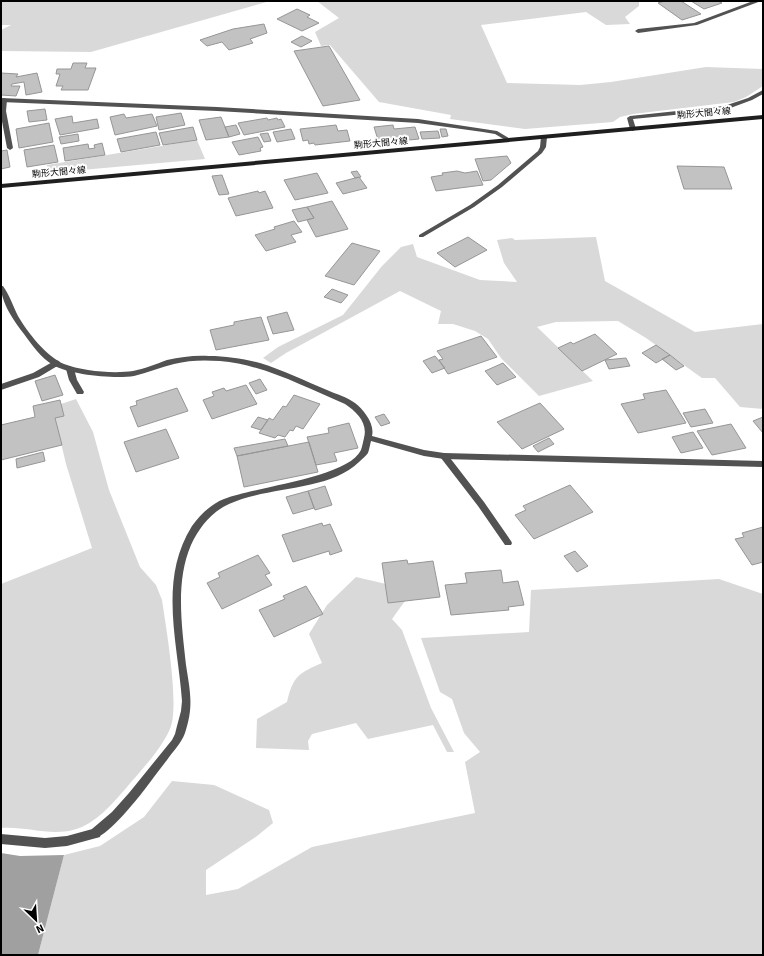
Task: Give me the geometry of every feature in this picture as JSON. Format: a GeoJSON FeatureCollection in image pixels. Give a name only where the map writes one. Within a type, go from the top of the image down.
{"type":"FeatureCollection","features":[{"type":"Feature","properties":{"kind":"main road","name":"駒形大間々線"},"geometry":{"type":"LineString","coordinates":[[1,186],[763,117]]}},
{"type":"Feature","properties":{"kind":"street"},"geometry":{"type":"LineString","coordinates":[[638,31],[694,24],[758,1]]}},
{"type":"Feature","properties":{"kind":"street"},"geometry":{"type":"LineString","coordinates":[[633,129],[630,118],[725,108],[750,99],[763,92]]}},
{"type":"Feature","properties":{"kind":"street"},"geometry":{"type":"LineString","coordinates":[[10,148],[3,111],[3,100],[217,109],[418,121],[484,130],[497,133],[509,140]]}},
{"type":"Feature","properties":{"kind":"street"},"geometry":{"type":"LineString","coordinates":[[421,236],[472,206],[500,186],[540,152],[543,147],[544,137]]}},
{"type":"Feature","properties":{"kind":"street"},"geometry":{"type":"LineString","coordinates":[[1,288],[19,321],[46,356],[56,363],[70,369],[132,374],[166,362],[184,358],[205,358],[267,368],[357,407],[366,419],[369,438],[366,450],[361,458],[351,465],[317,480],[239,496],[210,511],[191,534],[178,571],[177,610],[186,709],[179,736],[131,800],[96,833],[67,842],[45,843],[1,839]]}},
{"type":"Feature","properties":{"kind":"street"},"geometry":{"type":"LineString","coordinates":[[1,387],[36,375],[56,363]]}},
{"type":"Feature","properties":{"kind":"street"},"geometry":{"type":"LineString","coordinates":[[70,369],[73,380],[80,392]]}},
{"type":"Feature","properties":{"kind":"street"},"geometry":{"type":"LineString","coordinates":[[369,438],[444,456],[763,464]]}},
{"type":"Feature","properties":{"kind":"street"},"geometry":{"type":"LineString","coordinates":[[444,456],[481,504],[508,543]]}},
{"type":"Feature","properties":{"kind":"shaded area"},"geometry":{"type":"Polygon","coordinates":[[[1,1],[270,1],[91,52],[1,51],[1,30],[11,25],[1,25],[1,1]]]}},
{"type":"Feature","properties":{"kind":"shaded area"},"geometry":{"type":"Polygon","coordinates":[[[317,1],[639,1],[639,6],[625,17],[630,24],[606,25],[586,12],[481,25],[507,83],[580,85],[611,82],[706,67],[763,69],[763,86],[746,97],[734,102],[633,114],[620,117],[613,122],[525,129],[450,119],[451,115],[379,102],[330,45],[321,46],[315,32],[339,18],[317,1]]]}},
{"type":"Feature","properties":{"kind":"shaded area"},"geometry":{"type":"Polygon","coordinates":[[[197,140],[205,159],[48,173],[47,165],[197,140]]]}},
{"type":"Feature","properties":{"kind":"shaded area"},"geometry":{"type":"Polygon","coordinates":[[[596,237],[605,281],[695,332],[763,324],[763,409],[740,407],[715,378],[702,378],[646,338],[618,321],[556,322],[537,327],[593,381],[539,396],[501,358],[488,339],[475,331],[453,324],[438,324],[441,311],[400,291],[286,353],[271,363],[263,358],[278,347],[343,315],[382,266],[401,247],[413,244],[417,257],[480,280],[517,282],[504,263],[497,240],[512,238],[515,240],[596,237]]]}},
{"type":"Feature","properties":{"kind":"shaded area"},"geometry":{"type":"Polygon","coordinates":[[[76,399],[93,432],[109,490],[140,567],[156,585],[162,600],[173,686],[173,718],[166,737],[150,760],[103,813],[89,823],[64,832],[1,828],[1,584],[92,548],[66,464],[55,418],[61,404],[76,399]]]}},
{"type":"Feature","properties":{"kind":"shaded area"},"geometry":{"type":"Polygon","coordinates":[[[356,577],[386,584],[405,601],[392,619],[402,630],[431,708],[454,752],[447,752],[433,725],[368,739],[356,723],[312,734],[308,741],[309,750],[256,748],[257,719],[287,702],[289,693],[298,676],[322,663],[309,634],[327,605],[356,577]]]}},
{"type":"Feature","properties":{"kind":"shaded area"},"geometry":{"type":"Polygon","coordinates":[[[719,579],[763,594],[763,955],[38,955],[64,855],[100,846],[144,817],[172,781],[214,785],[269,810],[273,823],[257,836],[206,870],[206,895],[238,889],[312,847],[475,813],[465,762],[480,752],[464,733],[452,699],[440,692],[421,638],[529,632],[531,590],[719,579]]]}},
{"type":"Feature","properties":{"kind":"shaded area"},"geometry":{"type":"Polygon","coordinates":[[[1,853],[20,856],[64,855],[38,955],[1,955],[1,853]]]}},
{"type":"Feature","properties":{"kind":"building"},"geometry":{"type":"Polygon","coordinates":[[[665,1],[681,1],[701,14],[682,20],[658,3],[665,1]]]}},
{"type":"Feature","properties":{"kind":"building"},"geometry":{"type":"Polygon","coordinates":[[[691,1],[718,1],[722,3],[704,9],[691,1]]]}},
{"type":"Feature","properties":{"kind":"building"},"geometry":{"type":"Polygon","coordinates":[[[297,9],[310,15],[307,17],[319,23],[302,31],[277,19],[297,9]]]}},
{"type":"Feature","properties":{"kind":"building"},"geometry":{"type":"Polygon","coordinates":[[[264,24],[267,33],[250,39],[253,43],[229,50],[222,42],[207,46],[200,40],[233,29],[264,24]]]}},
{"type":"Feature","properties":{"kind":"building"},"geometry":{"type":"Polygon","coordinates":[[[302,36],[312,41],[301,47],[291,42],[302,36]]]}},
{"type":"Feature","properties":{"kind":"building"},"geometry":{"type":"Polygon","coordinates":[[[329,46],[360,100],[323,106],[294,51],[329,46]]]}},
{"type":"Feature","properties":{"kind":"building"},"geometry":{"type":"Polygon","coordinates":[[[73,63],[87,63],[85,68],[96,68],[88,90],[61,90],[63,86],[56,86],[60,74],[56,74],[57,69],[71,69],[73,63]]]}},
{"type":"Feature","properties":{"kind":"building"},"geometry":{"type":"Polygon","coordinates":[[[1,73],[18,74],[16,77],[37,73],[42,92],[26,95],[24,82],[12,84],[11,86],[20,86],[16,96],[1,95],[1,73]]]}},
{"type":"Feature","properties":{"kind":"building"},"geometry":{"type":"Polygon","coordinates":[[[45,109],[47,120],[29,122],[27,111],[45,109]]]}},
{"type":"Feature","properties":{"kind":"building"},"geometry":{"type":"Polygon","coordinates":[[[181,113],[185,125],[159,130],[156,117],[181,113]]]}},
{"type":"Feature","properties":{"kind":"building"},"geometry":{"type":"Polygon","coordinates":[[[124,114],[126,118],[152,114],[157,126],[115,135],[110,117],[124,114]]]}},
{"type":"Feature","properties":{"kind":"building"},"geometry":{"type":"Polygon","coordinates":[[[72,116],[73,123],[97,119],[99,128],[60,135],[55,119],[72,116]]]}},
{"type":"Feature","properties":{"kind":"building"},"geometry":{"type":"Polygon","coordinates":[[[221,117],[229,137],[206,140],[199,120],[221,117]]]}},
{"type":"Feature","properties":{"kind":"building"},"geometry":{"type":"Polygon","coordinates":[[[267,118],[268,120],[277,118],[278,120],[281,119],[285,127],[244,135],[238,123],[267,118]]]}},
{"type":"Feature","properties":{"kind":"building"},"geometry":{"type":"Polygon","coordinates":[[[49,123],[53,142],[19,148],[16,129],[49,123]]]}},
{"type":"Feature","properties":{"kind":"building"},"geometry":{"type":"Polygon","coordinates":[[[236,125],[240,134],[229,137],[225,127],[236,125]]]}},
{"type":"Feature","properties":{"kind":"building"},"geometry":{"type":"Polygon","coordinates":[[[336,125],[338,131],[347,130],[350,141],[315,145],[314,143],[309,144],[308,140],[303,141],[300,129],[336,125]]]}},
{"type":"Feature","properties":{"kind":"building"},"geometry":{"type":"Polygon","coordinates":[[[393,125],[394,129],[415,127],[419,139],[379,143],[374,127],[393,125]]]}},
{"type":"Feature","properties":{"kind":"building"},"geometry":{"type":"Polygon","coordinates":[[[193,127],[197,140],[163,145],[159,133],[193,127]]]}},
{"type":"Feature","properties":{"kind":"building"},"geometry":{"type":"Polygon","coordinates":[[[291,129],[295,139],[277,142],[273,132],[291,129]]]}},
{"type":"Feature","properties":{"kind":"building"},"geometry":{"type":"Polygon","coordinates":[[[440,129],[446,129],[448,136],[442,137],[440,129]]]}},
{"type":"Feature","properties":{"kind":"building"},"geometry":{"type":"Polygon","coordinates":[[[438,131],[440,138],[422,139],[420,132],[438,131]]]}},
{"type":"Feature","properties":{"kind":"building"},"geometry":{"type":"Polygon","coordinates":[[[156,132],[160,145],[121,152],[117,139],[156,132]]]}},
{"type":"Feature","properties":{"kind":"building"},"geometry":{"type":"Polygon","coordinates":[[[268,133],[271,141],[264,142],[260,134],[268,133]]]}},
{"type":"Feature","properties":{"kind":"building"},"geometry":{"type":"Polygon","coordinates":[[[78,134],[79,141],[61,144],[59,137],[78,134]]]}},
{"type":"Feature","properties":{"kind":"building"},"geometry":{"type":"Polygon","coordinates":[[[258,137],[263,147],[260,148],[261,151],[239,155],[232,142],[258,137]]]}},
{"type":"Feature","properties":{"kind":"building"},"geometry":{"type":"Polygon","coordinates":[[[102,143],[105,155],[65,161],[63,148],[88,144],[89,149],[95,148],[94,145],[102,143]]]}},
{"type":"Feature","properties":{"kind":"building"},"geometry":{"type":"Polygon","coordinates":[[[54,145],[58,162],[27,167],[24,150],[54,145]]]}},
{"type":"Feature","properties":{"kind":"building"},"geometry":{"type":"Polygon","coordinates":[[[7,150],[10,167],[1,169],[1,151],[7,150]]]}},
{"type":"Feature","properties":{"kind":"building"},"geometry":{"type":"Polygon","coordinates":[[[507,156],[511,163],[491,180],[483,181],[475,159],[507,156]]]}},
{"type":"Feature","properties":{"kind":"building"},"geometry":{"type":"Polygon","coordinates":[[[677,166],[724,167],[732,189],[684,189],[677,166]]]}},
{"type":"Feature","properties":{"kind":"building"},"geometry":{"type":"Polygon","coordinates":[[[357,171],[361,177],[355,178],[351,172],[357,171]]]}},
{"type":"Feature","properties":{"kind":"building"},"geometry":{"type":"Polygon","coordinates":[[[457,171],[465,173],[477,171],[483,185],[436,191],[431,177],[443,175],[442,173],[457,171]]]}},
{"type":"Feature","properties":{"kind":"building"},"geometry":{"type":"Polygon","coordinates":[[[317,173],[328,193],[295,200],[284,180],[317,173]]]}},
{"type":"Feature","properties":{"kind":"building"},"geometry":{"type":"Polygon","coordinates":[[[222,175],[229,194],[219,195],[212,176],[222,175]]]}},
{"type":"Feature","properties":{"kind":"building"},"geometry":{"type":"Polygon","coordinates":[[[359,177],[367,188],[343,194],[336,183],[359,177]]]}},
{"type":"Feature","properties":{"kind":"building"},"geometry":{"type":"Polygon","coordinates":[[[258,191],[259,193],[265,191],[273,208],[236,216],[228,198],[258,191]]]}},
{"type":"Feature","properties":{"kind":"building"},"geometry":{"type":"Polygon","coordinates":[[[332,201],[348,229],[316,237],[307,220],[314,218],[307,207],[332,201]]]}},
{"type":"Feature","properties":{"kind":"building"},"geometry":{"type":"Polygon","coordinates":[[[307,207],[314,218],[298,222],[292,210],[307,207]]]}},
{"type":"Feature","properties":{"kind":"building"},"geometry":{"type":"Polygon","coordinates":[[[294,221],[302,232],[291,235],[296,242],[266,251],[255,235],[275,229],[274,227],[294,221]]]}},
{"type":"Feature","properties":{"kind":"building"},"geometry":{"type":"Polygon","coordinates":[[[468,237],[487,250],[455,267],[437,253],[468,237]]]}},
{"type":"Feature","properties":{"kind":"building"},"geometry":{"type":"Polygon","coordinates":[[[352,243],[380,251],[354,285],[325,276],[352,243]]]}},
{"type":"Feature","properties":{"kind":"building"},"geometry":{"type":"Polygon","coordinates":[[[332,289],[348,295],[341,303],[324,297],[332,289]]]}},
{"type":"Feature","properties":{"kind":"building"},"geometry":{"type":"Polygon","coordinates":[[[287,312],[294,330],[273,334],[267,317],[287,312]]]}},
{"type":"Feature","properties":{"kind":"building"},"geometry":{"type":"Polygon","coordinates":[[[261,317],[269,340],[216,350],[210,330],[234,325],[234,322],[261,317]]]}},
{"type":"Feature","properties":{"kind":"building"},"geometry":{"type":"Polygon","coordinates":[[[595,334],[617,354],[582,371],[558,348],[571,342],[573,344],[595,334]]]}},
{"type":"Feature","properties":{"kind":"building"},"geometry":{"type":"Polygon","coordinates":[[[481,336],[497,357],[448,374],[439,360],[443,359],[437,351],[481,336]]]}},
{"type":"Feature","properties":{"kind":"building"},"geometry":{"type":"Polygon","coordinates":[[[656,345],[670,355],[656,363],[642,353],[656,345]]]}},
{"type":"Feature","properties":{"kind":"building"},"geometry":{"type":"Polygon","coordinates":[[[670,355],[684,366],[676,370],[662,359],[670,355]]]}},
{"type":"Feature","properties":{"kind":"building"},"geometry":{"type":"Polygon","coordinates":[[[435,356],[445,368],[432,373],[423,361],[435,356]]]}},
{"type":"Feature","properties":{"kind":"building"},"geometry":{"type":"Polygon","coordinates":[[[626,358],[630,366],[609,369],[605,360],[626,358]]]}},
{"type":"Feature","properties":{"kind":"building"},"geometry":{"type":"Polygon","coordinates":[[[503,363],[516,377],[497,385],[485,371],[503,363]]]}},
{"type":"Feature","properties":{"kind":"building"},"geometry":{"type":"Polygon","coordinates":[[[55,375],[63,395],[42,401],[35,381],[55,375]]]}},
{"type":"Feature","properties":{"kind":"building"},"geometry":{"type":"Polygon","coordinates":[[[260,379],[267,390],[256,394],[249,383],[260,379]]]}},
{"type":"Feature","properties":{"kind":"building"},"geometry":{"type":"Polygon","coordinates":[[[246,385],[257,404],[212,419],[203,400],[214,396],[212,392],[224,388],[226,391],[246,385]]]}},
{"type":"Feature","properties":{"kind":"building"},"geometry":{"type":"Polygon","coordinates":[[[177,388],[188,411],[138,427],[130,407],[137,405],[136,401],[177,388]]]}},
{"type":"Feature","properties":{"kind":"building"},"geometry":{"type":"Polygon","coordinates":[[[666,390],[686,423],[638,433],[621,404],[645,399],[643,394],[666,390]]]}},
{"type":"Feature","properties":{"kind":"building"},"geometry":{"type":"Polygon","coordinates":[[[294,395],[320,404],[303,429],[296,426],[293,431],[290,430],[285,437],[278,435],[275,438],[259,433],[269,418],[273,420],[283,406],[286,407],[294,395]]]}},
{"type":"Feature","properties":{"kind":"building"},"geometry":{"type":"Polygon","coordinates":[[[60,400],[64,416],[55,418],[62,445],[1,460],[1,425],[35,417],[33,406],[60,400]]]}},
{"type":"Feature","properties":{"kind":"building"},"geometry":{"type":"Polygon","coordinates":[[[540,403],[564,429],[522,449],[497,422],[540,403]]]}},
{"type":"Feature","properties":{"kind":"building"},"geometry":{"type":"Polygon","coordinates":[[[705,409],[713,423],[691,427],[683,413],[705,409]]]}},
{"type":"Feature","properties":{"kind":"building"},"geometry":{"type":"Polygon","coordinates":[[[384,414],[390,423],[381,426],[375,417],[384,414]]]}},
{"type":"Feature","properties":{"kind":"building"},"geometry":{"type":"Polygon","coordinates":[[[258,417],[268,420],[261,430],[251,427],[258,417]]]}},
{"type":"Feature","properties":{"kind":"building"},"geometry":{"type":"Polygon","coordinates":[[[763,417],[763,433],[753,421],[763,417]]]}},
{"type":"Feature","properties":{"kind":"building"},"geometry":{"type":"Polygon","coordinates":[[[349,423],[358,448],[334,453],[337,461],[316,465],[307,437],[329,433],[328,428],[349,423]]]}},
{"type":"Feature","properties":{"kind":"building"},"geometry":{"type":"Polygon","coordinates":[[[731,424],[746,448],[712,455],[697,431],[731,424]]]}},
{"type":"Feature","properties":{"kind":"building"},"geometry":{"type":"Polygon","coordinates":[[[166,429],[179,458],[136,472],[124,442],[166,429]]]}},
{"type":"Feature","properties":{"kind":"building"},"geometry":{"type":"Polygon","coordinates":[[[693,432],[703,448],[681,453],[672,437],[693,432]]]}},
{"type":"Feature","properties":{"kind":"building"},"geometry":{"type":"Polygon","coordinates":[[[549,438],[554,444],[538,452],[533,446],[549,438]]]}},
{"type":"Feature","properties":{"kind":"building"},"geometry":{"type":"Polygon","coordinates":[[[285,439],[288,446],[237,456],[234,448],[285,439]]]}},
{"type":"Feature","properties":{"kind":"building"},"geometry":{"type":"Polygon","coordinates":[[[309,442],[318,472],[244,487],[237,456],[309,442]]]}},
{"type":"Feature","properties":{"kind":"building"},"geometry":{"type":"Polygon","coordinates":[[[43,452],[45,461],[17,468],[16,459],[43,452]]]}},
{"type":"Feature","properties":{"kind":"building"},"geometry":{"type":"Polygon","coordinates":[[[570,485],[593,512],[534,539],[515,515],[526,510],[523,506],[570,485]]]}},
{"type":"Feature","properties":{"kind":"building"},"geometry":{"type":"Polygon","coordinates":[[[325,486],[332,505],[315,510],[308,491],[325,486]]]}},
{"type":"Feature","properties":{"kind":"building"},"geometry":{"type":"Polygon","coordinates":[[[308,491],[314,508],[293,514],[286,497],[308,491]]]}},
{"type":"Feature","properties":{"kind":"building"},"geometry":{"type":"Polygon","coordinates":[[[322,523],[323,526],[330,524],[342,551],[330,555],[329,551],[293,562],[282,535],[322,523]]]}},
{"type":"Feature","properties":{"kind":"building"},"geometry":{"type":"Polygon","coordinates":[[[763,527],[763,562],[752,565],[735,539],[744,537],[742,533],[763,527]]]}},
{"type":"Feature","properties":{"kind":"building"},"geometry":{"type":"Polygon","coordinates":[[[575,551],[588,566],[577,572],[564,556],[575,551]]]}},
{"type":"Feature","properties":{"kind":"building"},"geometry":{"type":"Polygon","coordinates":[[[258,555],[270,573],[265,575],[272,585],[222,609],[207,583],[220,577],[218,573],[258,555]]]}},
{"type":"Feature","properties":{"kind":"building"},"geometry":{"type":"Polygon","coordinates":[[[407,560],[408,564],[433,561],[440,597],[388,603],[382,563],[407,560]]]}},
{"type":"Feature","properties":{"kind":"building"},"geometry":{"type":"Polygon","coordinates":[[[501,570],[503,583],[518,581],[524,605],[508,607],[509,610],[451,615],[445,585],[467,583],[465,573],[501,570]]]}},
{"type":"Feature","properties":{"kind":"building"},"geometry":{"type":"Polygon","coordinates":[[[306,586],[323,614],[274,637],[259,610],[285,599],[283,596],[306,586]]]}}]}
